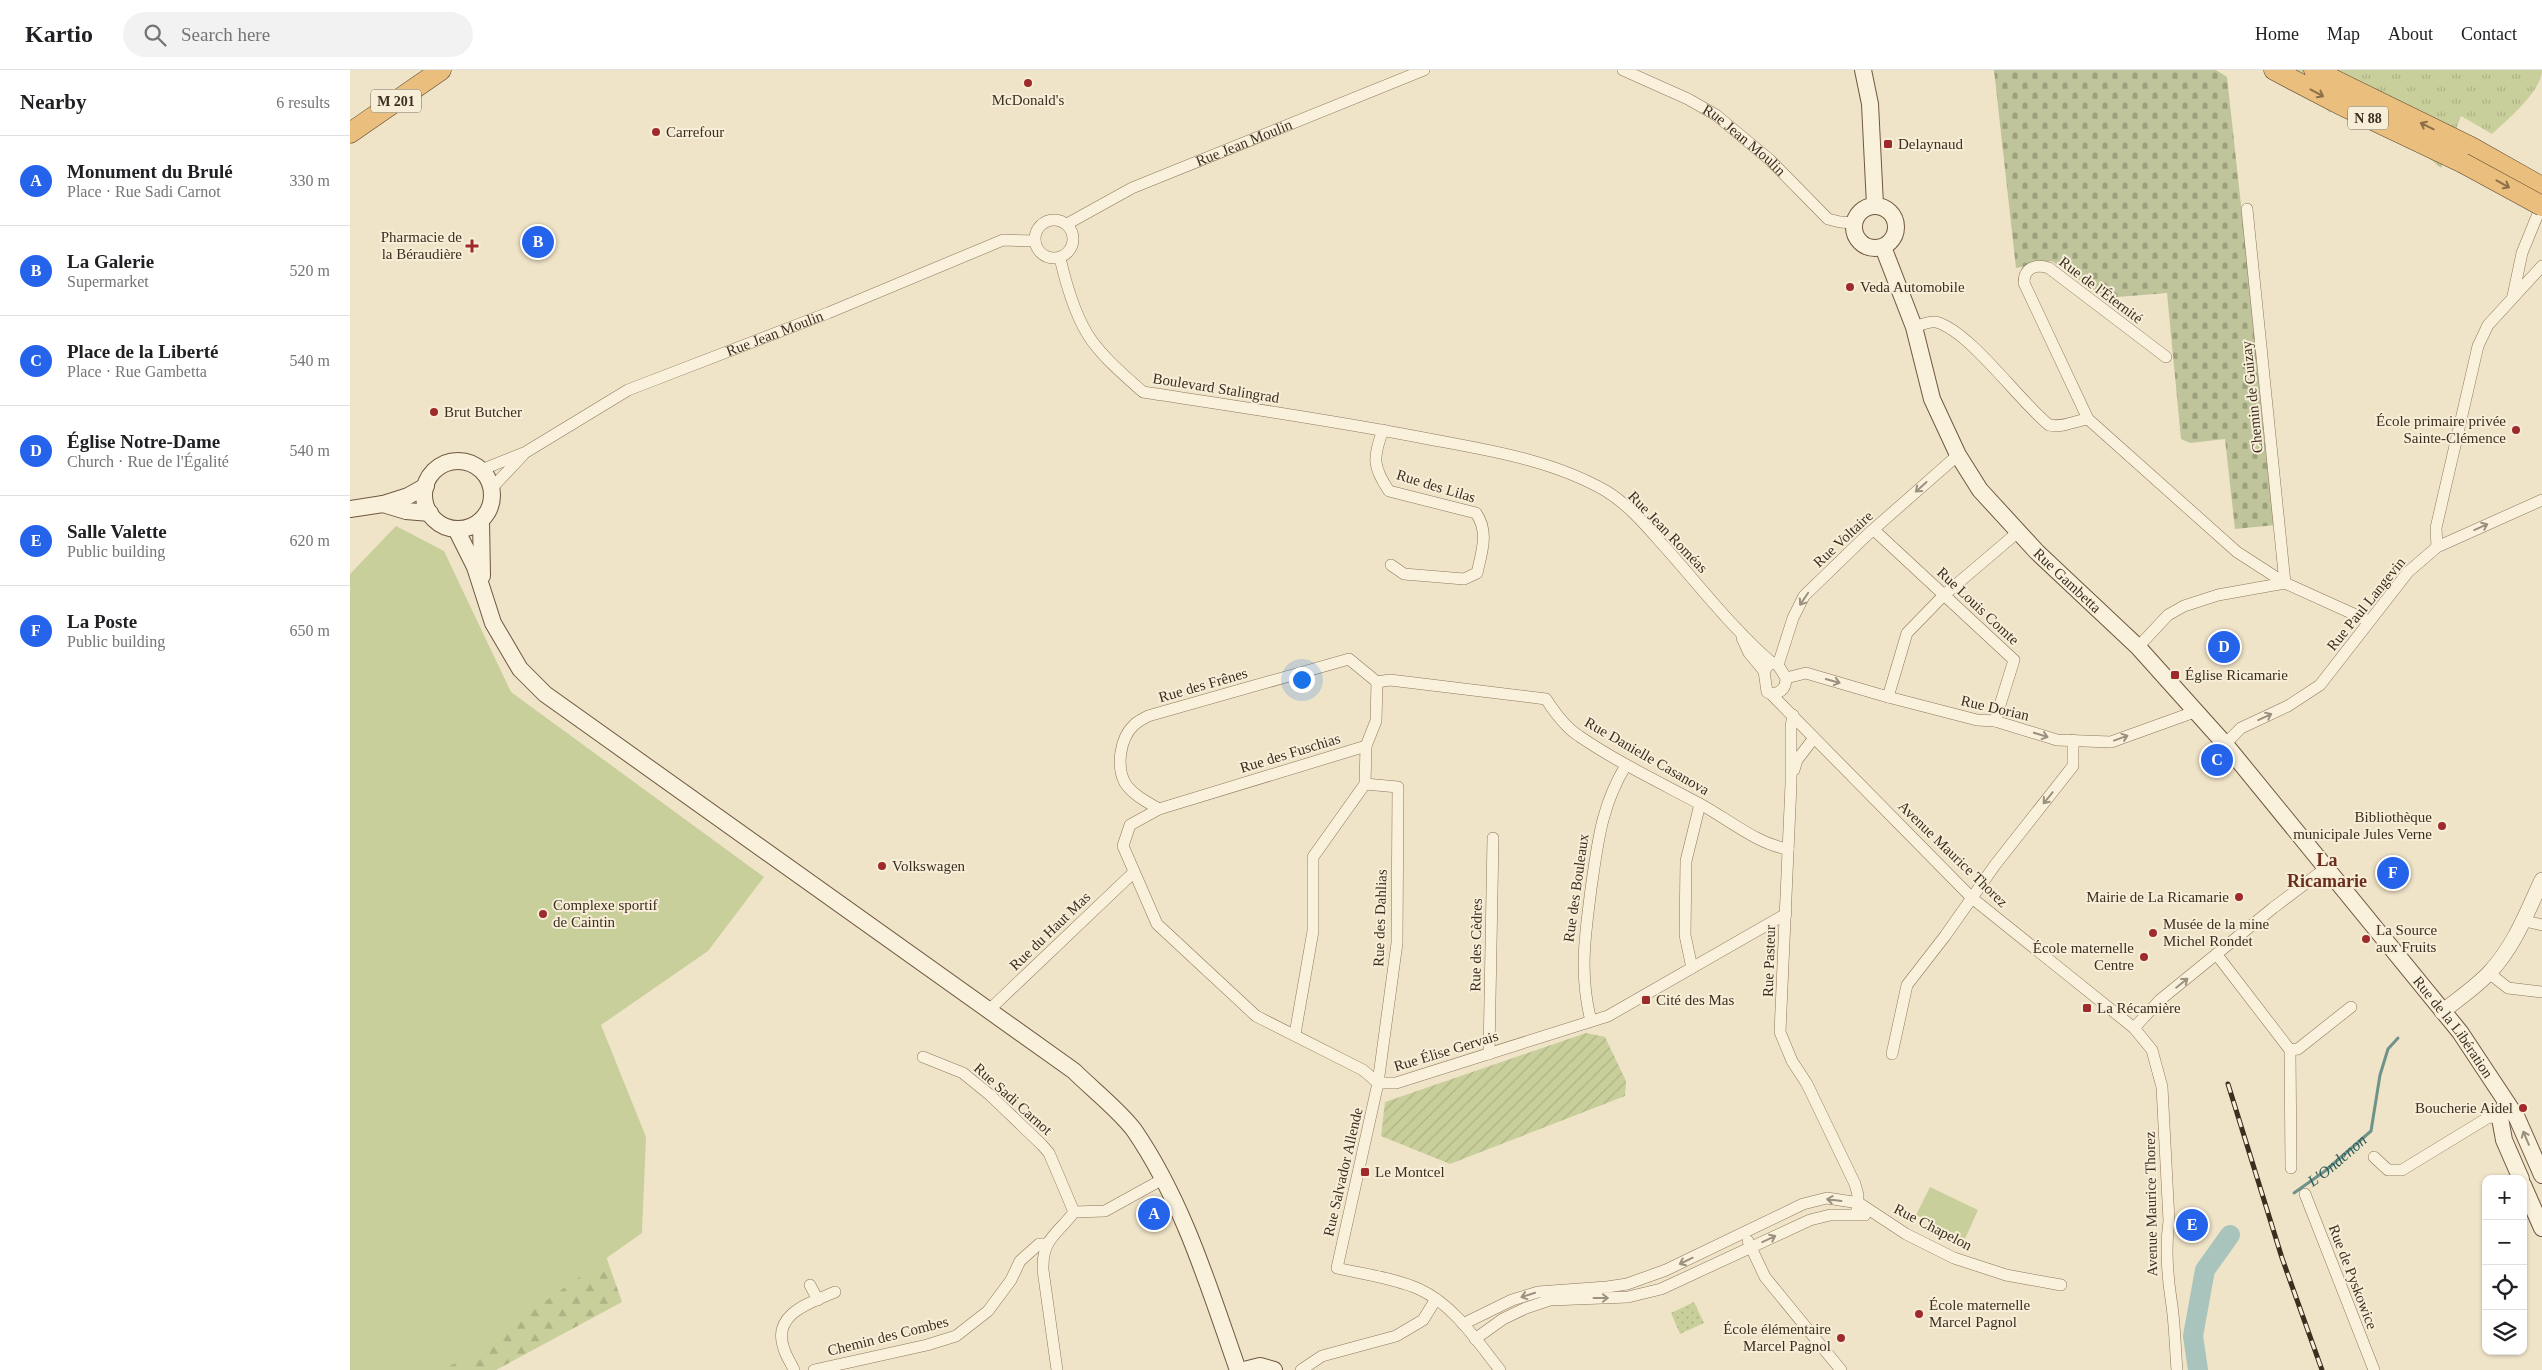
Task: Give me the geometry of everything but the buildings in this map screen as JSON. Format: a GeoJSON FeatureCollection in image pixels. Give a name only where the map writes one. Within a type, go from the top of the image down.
{"type":"FeatureCollection","features":[{"type":"Feature","properties":{"kind":"highway","name":"M 201"},"geometry":{"type":"LineString","coordinates":[[350,122],[422,70]]}},
{"type":"Feature","properties":{"kind":"highway","name":"M 201"},"geometry":{"type":"LineString","coordinates":[[350,133],[441,70]]}},
{"type":"Feature","properties":{"kind":"highway","name":"N 88"},"geometry":{"type":"LineString","coordinates":[[2274,70],[2339,104],[2542,187]]}},
{"type":"Feature","properties":{"kind":"highway","name":"N 88"},"geometry":{"type":"LineString","coordinates":[[2314,70],[2467,155],[2542,205]]}},
{"type":"Feature","properties":{"kind":"main road"},"geometry":{"type":"LineString","coordinates":[[1863,70],[1870,104],[1875,205]]}},
{"type":"Feature","properties":{"kind":"main road"},"geometry":{"type":"LineString","coordinates":[[1875,205],[1887,209],[1896,223],[1896,231],[1892,239],[1883,247],[1870,248],[1856,238],[1854,223],[1857,214],[1866,207],[1875,205]]}},
{"type":"Feature","properties":{"kind":"main road","name":"Rue Gambetta"},"geometry":{"type":"LineString","coordinates":[[1883,247],[1914,327],[1932,399],[1958,456],[1980,490],[2018,532],[2138,647],[2197,711],[2326,868]]}},
{"type":"Feature","properties":{"kind":"main road"},"geometry":{"type":"LineString","coordinates":[[481,521],[465,529],[456,529],[446,527],[430,513],[424,496],[426,486],[434,472],[449,463],[460,461],[471,464],[481,470],[491,489],[490,506],[481,521],[482,591]]}},
{"type":"Feature","properties":{"kind":"main road"},"geometry":{"type":"LineString","coordinates":[[350,509],[383,504],[408,496],[426,486]]}},
{"type":"Feature","properties":{"kind":"main road"},"geometry":{"type":"LineString","coordinates":[[383,504],[406,511],[430,513]]}},
{"type":"Feature","properties":{"kind":"main road"},"geometry":{"type":"LineString","coordinates":[[456,529],[475,567],[493,623],[520,669],[545,694],[1074,1071],[1132,1128],[1163,1179],[1191,1236],[1238,1370]]}},
{"type":"Feature","properties":{"kind":"main road","name":"Rue de la Libération"},"geometry":{"type":"LineString","coordinates":[[2326,868],[2465,1038],[2490,1075],[2503,1110],[2517,1118],[2542,1175]]}},
{"type":"Feature","properties":{"kind":"main road"},"geometry":{"type":"LineString","coordinates":[[2503,1110],[2504,1140],[2519,1175]]}},
{"type":"Feature","properties":{"kind":"main road"},"geometry":{"type":"LineString","coordinates":[[2527,1193],[2542,1228]]}},
{"type":"Feature","properties":{"kind":"main road"},"geometry":{"type":"LineString","coordinates":[[1244,1370],[1260,1366],[1274,1370]]}},
{"type":"Feature","properties":{"kind":"street","name":"Rue Jean Moulin"},"geometry":{"type":"LineString","coordinates":[[1067,224],[1132,188],[1424,70]]}},
{"type":"Feature","properties":{"kind":"street","name":"Rue Jean Moulin"},"geometry":{"type":"LineString","coordinates":[[1623,70],[1688,99],[1716,115],[1770,160],[1828,219],[1854,223]]}},
{"type":"Feature","properties":{"kind":"street"},"geometry":{"type":"LineString","coordinates":[[2513,296],[2522,253],[2542,205]]}},
{"type":"Feature","properties":{"kind":"street","name":"Chemin de Guizay"},"geometry":{"type":"LineString","coordinates":[[2247,209],[2285,583]]}},
{"type":"Feature","properties":{"kind":"street"},"geometry":{"type":"LineString","coordinates":[[1055,220],[1067,224],[1073,233],[1073,243],[1069,253],[1060,258],[1053,259],[1040,254],[1034,241],[1035,235],[1042,224],[1055,220]]}},
{"type":"Feature","properties":{"kind":"street","name":"Rue Jean Moulin"},"geometry":{"type":"LineString","coordinates":[[481,470],[526,452],[628,390],[828,313],[1003,240],[1034,241]]}},
{"type":"Feature","properties":{"kind":"street","name":"Boulevard Stalingrad"},"geometry":{"type":"LineString","coordinates":[[1060,258],[1071,297],[1091,339],[1114,367],[1144,392],[1384,430]]}},
{"type":"Feature","properties":{"kind":"street","name":"Rue de l'Éternité"},"geometry":{"type":"LineString","coordinates":[[2166,357],[2049,268],[2037,266],[2025,272],[2024,283],[2088,419],[2237,552],[2285,583],[2369,621]]}},
{"type":"Feature","properties":{"kind":"street"},"geometry":{"type":"LineString","coordinates":[[2437,547],[2436,528],[2471,368],[2478,346],[2488,325],[2542,266]]}},
{"type":"Feature","properties":{"kind":"street"},"geometry":{"type":"LineString","coordinates":[[1914,327],[1934,322],[1953,330],[1984,358],[2049,425],[2060,427],[2076,420],[2088,419]]}},
{"type":"Feature","properties":{"kind":"street","name":"Rue des Lilas"},"geometry":{"type":"LineString","coordinates":[[1384,430],[1375,452],[1376,472],[1389,491],[1476,512],[1483,522],[1485,537],[1477,573],[1464,579],[1404,574],[1391,565]]}},
{"type":"Feature","properties":{"kind":"street","name":"Rue Jean Roméas"},"geometry":{"type":"LineString","coordinates":[[1384,430],[1520,457],[1565,472],[1607,492],[1648,528],[1740,634],[1749,653],[1771,666]]}},
{"type":"Feature","properties":{"kind":"street","name":"Rue Jean Moulin"},"geometry":{"type":"LineString","coordinates":[[491,489],[526,452]]}},
{"type":"Feature","properties":{"kind":"street","name":"Rue Voltaire"},"geometry":{"type":"LineString","coordinates":[[1771,666],[1804,596],[1874,530],[1958,456]]}},
{"type":"Feature","properties":{"kind":"street","name":"Rue Paul Langevin"},"geometry":{"type":"LineString","coordinates":[[2225,744],[2241,728],[2288,706],[2320,685],[2408,572],[2437,547],[2542,500]]}},
{"type":"Feature","properties":{"kind":"street","name":"Rue Louis Comte"},"geometry":{"type":"LineString","coordinates":[[1874,530],[2014,660],[1995,721]]}},
{"type":"Feature","properties":{"kind":"street"},"geometry":{"type":"LineString","coordinates":[[1888,697],[1907,633],[1944,595],[2018,532]]}},
{"type":"Feature","properties":{"kind":"street"},"geometry":{"type":"LineString","coordinates":[[2138,647],[2168,614],[2184,606],[2218,595],[2285,583]]}},
{"type":"Feature","properties":{"kind":"street","name":"Rue des Frênes"},"geometry":{"type":"LineString","coordinates":[[1159,809],[1138,797],[1125,783],[1119,764],[1123,746],[1134,725],[1148,716],[1349,659],[1378,682]]}},
{"type":"Feature","properties":{"kind":"street"},"geometry":{"type":"LineString","coordinates":[[1771,666],[1768,692],[1771,694]]}},
{"type":"Feature","properties":{"kind":"street","name":"Avenue Maurice Thorez"},"geometry":{"type":"LineString","coordinates":[[1771,666],[1785,683],[1793,715]]}},
{"type":"Feature","properties":{"kind":"street","name":"Rue Dorian"},"geometry":{"type":"LineString","coordinates":[[1771,694],[1778,693],[1785,683],[1806,673],[1977,720],[1995,721],[2056,740],[2112,742],[2197,711]]}},
{"type":"Feature","properties":{"kind":"street","name":"Rue Danielle Casanova"},"geometry":{"type":"LineString","coordinates":[[1378,682],[1390,680],[1546,699],[1558,717],[1577,736],[1763,840],[1788,849]]}},
{"type":"Feature","properties":{"kind":"street"},"geometry":{"type":"LineString","coordinates":[[1295,1034],[1313,930],[1313,857],[1365,784],[1366,746],[1376,721],[1378,682]]}},
{"type":"Feature","properties":{"kind":"street","name":"Avenue Maurice Thorez"},"geometry":{"type":"LineString","coordinates":[[1771,694],[1972,898],[2134,1028],[2152,1050],[2162,1086],[2169,1221],[2166,1242],[2167,1281],[2171,1299],[2177,1370]]}},
{"type":"Feature","properties":{"kind":"street","name":"Rue Pasteur"},"geometry":{"type":"LineString","coordinates":[[1793,715],[1791,727],[1791,784],[1780,1032],[1792,1061],[1807,1084],[1855,1184],[1858,1209]]}},
{"type":"Feature","properties":{"kind":"street","name":"Rue Pasteur"},"geometry":{"type":"LineString","coordinates":[[1791,784],[1797,760],[1814,738]]}},
{"type":"Feature","properties":{"kind":"street"},"geometry":{"type":"LineString","coordinates":[[1892,1054],[1907,985],[1972,898],[1994,865],[2073,766],[2073,740]]}},
{"type":"Feature","properties":{"kind":"street","name":"Rue des Fuschias"},"geometry":{"type":"LineString","coordinates":[[1159,809],[1366,746]]}},
{"type":"Feature","properties":{"kind":"street","name":"Rue des Bouleaux"},"geometry":{"type":"LineString","coordinates":[[1591,1021],[1584,994],[1583,949],[1600,823],[1612,788],[1626,764]]}},
{"type":"Feature","properties":{"kind":"street","name":"Rue des Dahlias"},"geometry":{"type":"LineString","coordinates":[[1365,784],[1398,787],[1397,943],[1378,1083]]}},
{"type":"Feature","properties":{"kind":"street"},"geometry":{"type":"LineString","coordinates":[[1692,968],[1685,935],[1686,861],[1700,804]]}},
{"type":"Feature","properties":{"kind":"street","name":"Rue Élise Gervais"},"geometry":{"type":"LineString","coordinates":[[1159,809],[1130,825],[1123,846],[1157,924],[1256,1016],[1295,1034],[1363,1070],[1378,1083],[1396,1083],[1608,1016],[1786,914]]}},
{"type":"Feature","properties":{"kind":"street","name":"Rue des Cèdres"},"geometry":{"type":"LineString","coordinates":[[1490,1054],[1493,838]]}},
{"type":"Feature","properties":{"kind":"street"},"geometry":{"type":"LineString","coordinates":[[2134,1028],[2148,1011],[2273,908],[2326,868]]}},
{"type":"Feature","properties":{"kind":"street","name":"Rue du Haut Mas"},"geometry":{"type":"LineString","coordinates":[[988,1011],[1134,873]]}},
{"type":"Feature","properties":{"kind":"street"},"geometry":{"type":"LineString","coordinates":[[2442,1012],[2489,973],[2507,950],[2525,921],[2542,880]]}},
{"type":"Feature","properties":{"kind":"street"},"geometry":{"type":"LineString","coordinates":[[2525,921],[2542,925]]}},
{"type":"Feature","properties":{"kind":"street"},"geometry":{"type":"LineString","coordinates":[[2217,955],[2290,1050],[2291,1168]]}},
{"type":"Feature","properties":{"kind":"street"},"geometry":{"type":"LineString","coordinates":[[2489,973],[2508,988],[2542,992]]}},
{"type":"Feature","properties":{"kind":"street"},"geometry":{"type":"LineString","coordinates":[[2290,1050],[2298,1049],[2351,1007]]}},
{"type":"Feature","properties":{"kind":"street","name":"Rue Sadi Carnot"},"geometry":{"type":"LineString","coordinates":[[923,1057],[963,1073],[1042,1145],[1049,1154],[1074,1212]]}},
{"type":"Feature","properties":{"kind":"street","name":"Rue Salvador Allende"},"geometry":{"type":"LineString","coordinates":[[1378,1083],[1337,1268],[1411,1286],[1436,1299]]}},
{"type":"Feature","properties":{"kind":"street"},"geometry":{"type":"LineString","coordinates":[[2374,1157],[2388,1170],[2394,1171],[2418,1162],[2503,1110]]}},
{"type":"Feature","properties":{"kind":"street"},"geometry":{"type":"LineString","coordinates":[[1057,1370],[1044,1270],[1043,1256],[1047,1244],[1055,1231],[1074,1212],[1105,1211],[1163,1179]]}},
{"type":"Feature","properties":{"kind":"street","name":"Rue de Pyskowice"},"geometry":{"type":"LineString","coordinates":[[2305,1194],[2374,1370]]}},
{"type":"Feature","properties":{"kind":"street"},"geometry":{"type":"LineString","coordinates":[[1463,1324],[1512,1300],[1538,1292],[1627,1284],[1666,1270],[1803,1204],[1828,1198],[1858,1209]]}},
{"type":"Feature","properties":{"kind":"street"},"geometry":{"type":"LineString","coordinates":[[1475,1339],[1503,1319],[1550,1300],[1628,1297],[1662,1289],[1810,1220],[1858,1209]]}},
{"type":"Feature","properties":{"kind":"street","name":"Rue Chapelon"},"geometry":{"type":"LineString","coordinates":[[1858,1209],[1879,1216],[1906,1234],[1954,1258],[2006,1275],[2061,1285]]}},
{"type":"Feature","properties":{"kind":"street"},"geometry":{"type":"LineString","coordinates":[[1744,1233],[1766,1277],[1841,1370]]}},
{"type":"Feature","properties":{"kind":"street","name":"Chemin des Combes"},"geometry":{"type":"LineString","coordinates":[[814,1370],[927,1345],[956,1336],[988,1311],[1011,1280],[1020,1261],[1039,1244],[1047,1244]]}},
{"type":"Feature","properties":{"kind":"street"},"geometry":{"type":"LineString","coordinates":[[810,1285],[818,1300]]}},
{"type":"Feature","properties":{"kind":"street"},"geometry":{"type":"LineString","coordinates":[[794,1370],[782,1341],[784,1322],[789,1314],[835,1292]]}},
{"type":"Feature","properties":{"kind":"street"},"geometry":{"type":"LineString","coordinates":[[1301,1370],[1322,1356],[1396,1336],[1423,1320],[1436,1299],[1463,1324],[1500,1370]]}},
{"type":"Feature","properties":{"kind":"green space"},"geometry":{"type":"Polygon","coordinates":[[[1994,70],[2216,70],[2227,77],[2276,525],[2235,529],[2225,439],[2190,443],[2181,439],[2167,293],[2105,298],[2052,261],[2016,268],[1994,70]]]}},
{"type":"Feature","properties":{"kind":"green space"},"geometry":{"type":"Polygon","coordinates":[[[2293,70],[2542,70],[2536,87],[2530,96],[2492,134],[2461,116],[2441,168],[2337,84],[2330,113],[2293,70]]]}},
{"type":"Feature","properties":{"kind":"green space","name":"Complexe sportif de Caintin"},"geometry":{"type":"Polygon","coordinates":[[[396,526],[444,551],[511,692],[764,877],[708,951],[601,1025],[646,1137],[642,1233],[462,1360],[441,1370],[350,1370],[350,574],[396,526]]]}},
{"type":"Feature","properties":{"kind":"green space"},"geometry":{"type":"Polygon","coordinates":[[[1586,1033],[1605,1037],[1626,1081],[1625,1096],[1450,1164],[1381,1136],[1385,1102],[1586,1033]]]}},
{"type":"Feature","properties":{"kind":"green space"},"geometry":{"type":"Polygon","coordinates":[[[1930,1187],[1978,1210],[1965,1239],[1916,1215],[1930,1187]]]}},
{"type":"Feature","properties":{"kind":"green space"},"geometry":{"type":"Polygon","coordinates":[[[599,1236],[622,1302],[496,1370],[350,1370],[350,1244],[599,1236]]]}},
{"type":"Feature","properties":{"kind":"green space"},"geometry":{"type":"Polygon","coordinates":[[[1694,1302],[1704,1323],[1680,1334],[1671,1313],[1694,1302]]]}},
{"type":"Feature","properties":{"kind":"waterway","name":"L'Ondenon"},"geometry":{"type":"LineString","coordinates":[[2294,1193],[2325,1171],[2371,1131],[2380,1075],[2388,1049],[2398,1038]]}},
{"type":"Feature","properties":{"kind":"waterway","name":"L'Ondenon"},"geometry":{"type":"LineString","coordinates":[[2198,1370],[2193,1336],[2205,1270],[2230,1235]]}},
{"type":"Feature","properties":{"kind":"railway"},"geometry":{"type":"LineString","coordinates":[[2228,1084],[2282,1258],[2322,1370]]}},
{"type":"Feature","properties":{"kind":"place","name":"McDonald's"},"geometry":{"type":"Point","coordinates":[1028,83]}},
{"type":"Feature","properties":{"kind":"place","name":"Carrefour"},"geometry":{"type":"Point","coordinates":[656,132]}},
{"type":"Feature","properties":{"kind":"place","name":"Delaynaud"},"geometry":{"type":"Point","coordinates":[1888,144]}},
{"type":"Feature","properties":{"kind":"place","name":"La Galerie"},"geometry":{"type":"Point","coordinates":[538,242]}},
{"type":"Feature","properties":{"kind":"place","name":"Pharmacie de la Béraudière"},"geometry":{"type":"Point","coordinates":[472,246]}},
{"type":"Feature","properties":{"kind":"place","name":"Veda Automobile"},"geometry":{"type":"Point","coordinates":[1850,287]}},
{"type":"Feature","properties":{"kind":"place","name":"Brut Butcher"},"geometry":{"type":"Point","coordinates":[434,412]}},
{"type":"Feature","properties":{"kind":"place","name":"École primaire privée Sainte-Clémence"},"geometry":{"type":"Point","coordinates":[2516,430]}},
{"type":"Feature","properties":{"kind":"place","name":"Église Notre-Dame"},"geometry":{"type":"Point","coordinates":[2224,647]}},
{"type":"Feature","properties":{"kind":"place","name":"Église Ricamarie"},"geometry":{"type":"Point","coordinates":[2175,675]}},
{"type":"Feature","properties":{"kind":"place","name":"Place de la Liberté"},"geometry":{"type":"Point","coordinates":[2217,760]}},
{"type":"Feature","properties":{"kind":"place","name":"Bibliothèque municipale Jules Verne"},"geometry":{"type":"Point","coordinates":[2442,826]}},
{"type":"Feature","properties":{"kind":"place","name":"Volkswagen"},"geometry":{"type":"Point","coordinates":[882,866]}},
{"type":"Feature","properties":{"kind":"place","name":"La Poste"},"geometry":{"type":"Point","coordinates":[2393,873]}},
{"type":"Feature","properties":{"kind":"place","name":"Mairie de La Ricamarie"},"geometry":{"type":"Point","coordinates":[2239,897]}},
{"type":"Feature","properties":{"kind":"place","name":"Complexe sportif de Caintin"},"geometry":{"type":"Point","coordinates":[543,914]}},
{"type":"Feature","properties":{"kind":"place","name":"Musée de la mine Michel Rondet"},"geometry":{"type":"Point","coordinates":[2153,933]}},
{"type":"Feature","properties":{"kind":"place","name":"La Source aux Fruits"},"geometry":{"type":"Point","coordinates":[2366,939]}},
{"type":"Feature","properties":{"kind":"place","name":"École maternelle Centre"},"geometry":{"type":"Point","coordinates":[2144,957]}},
{"type":"Feature","properties":{"kind":"place","name":"Cité des Mas"},"geometry":{"type":"Point","coordinates":[1646,1000]}},
{"type":"Feature","properties":{"kind":"place","name":"La Récamière"},"geometry":{"type":"Point","coordinates":[2087,1008]}},
{"type":"Feature","properties":{"kind":"place","name":"Boucherie Aidel"},"geometry":{"type":"Point","coordinates":[2523,1108]}},
{"type":"Feature","properties":{"kind":"place","name":"Le Montcel"},"geometry":{"type":"Point","coordinates":[1365,1172]}},
{"type":"Feature","properties":{"kind":"place","name":"Monument du Brulé"},"geometry":{"type":"Point","coordinates":[1154,1214]}},
{"type":"Feature","properties":{"kind":"place","name":"Salle Valette"},"geometry":{"type":"Point","coordinates":[2192,1225]}},
{"type":"Feature","properties":{"kind":"place","name":"École maternelle Marcel Pagnol"},"geometry":{"type":"Point","coordinates":[1919,1314]}},
{"type":"Feature","properties":{"kind":"place","name":"École élémentaire Marcel Pagnol"},"geometry":{"type":"Point","coordinates":[1841,1338]}},
{"type":"Feature","properties":{"kind":"district","name":"La Ricamarie"},"geometry":{"type":"Point","coordinates":[2327,870]}}]}
